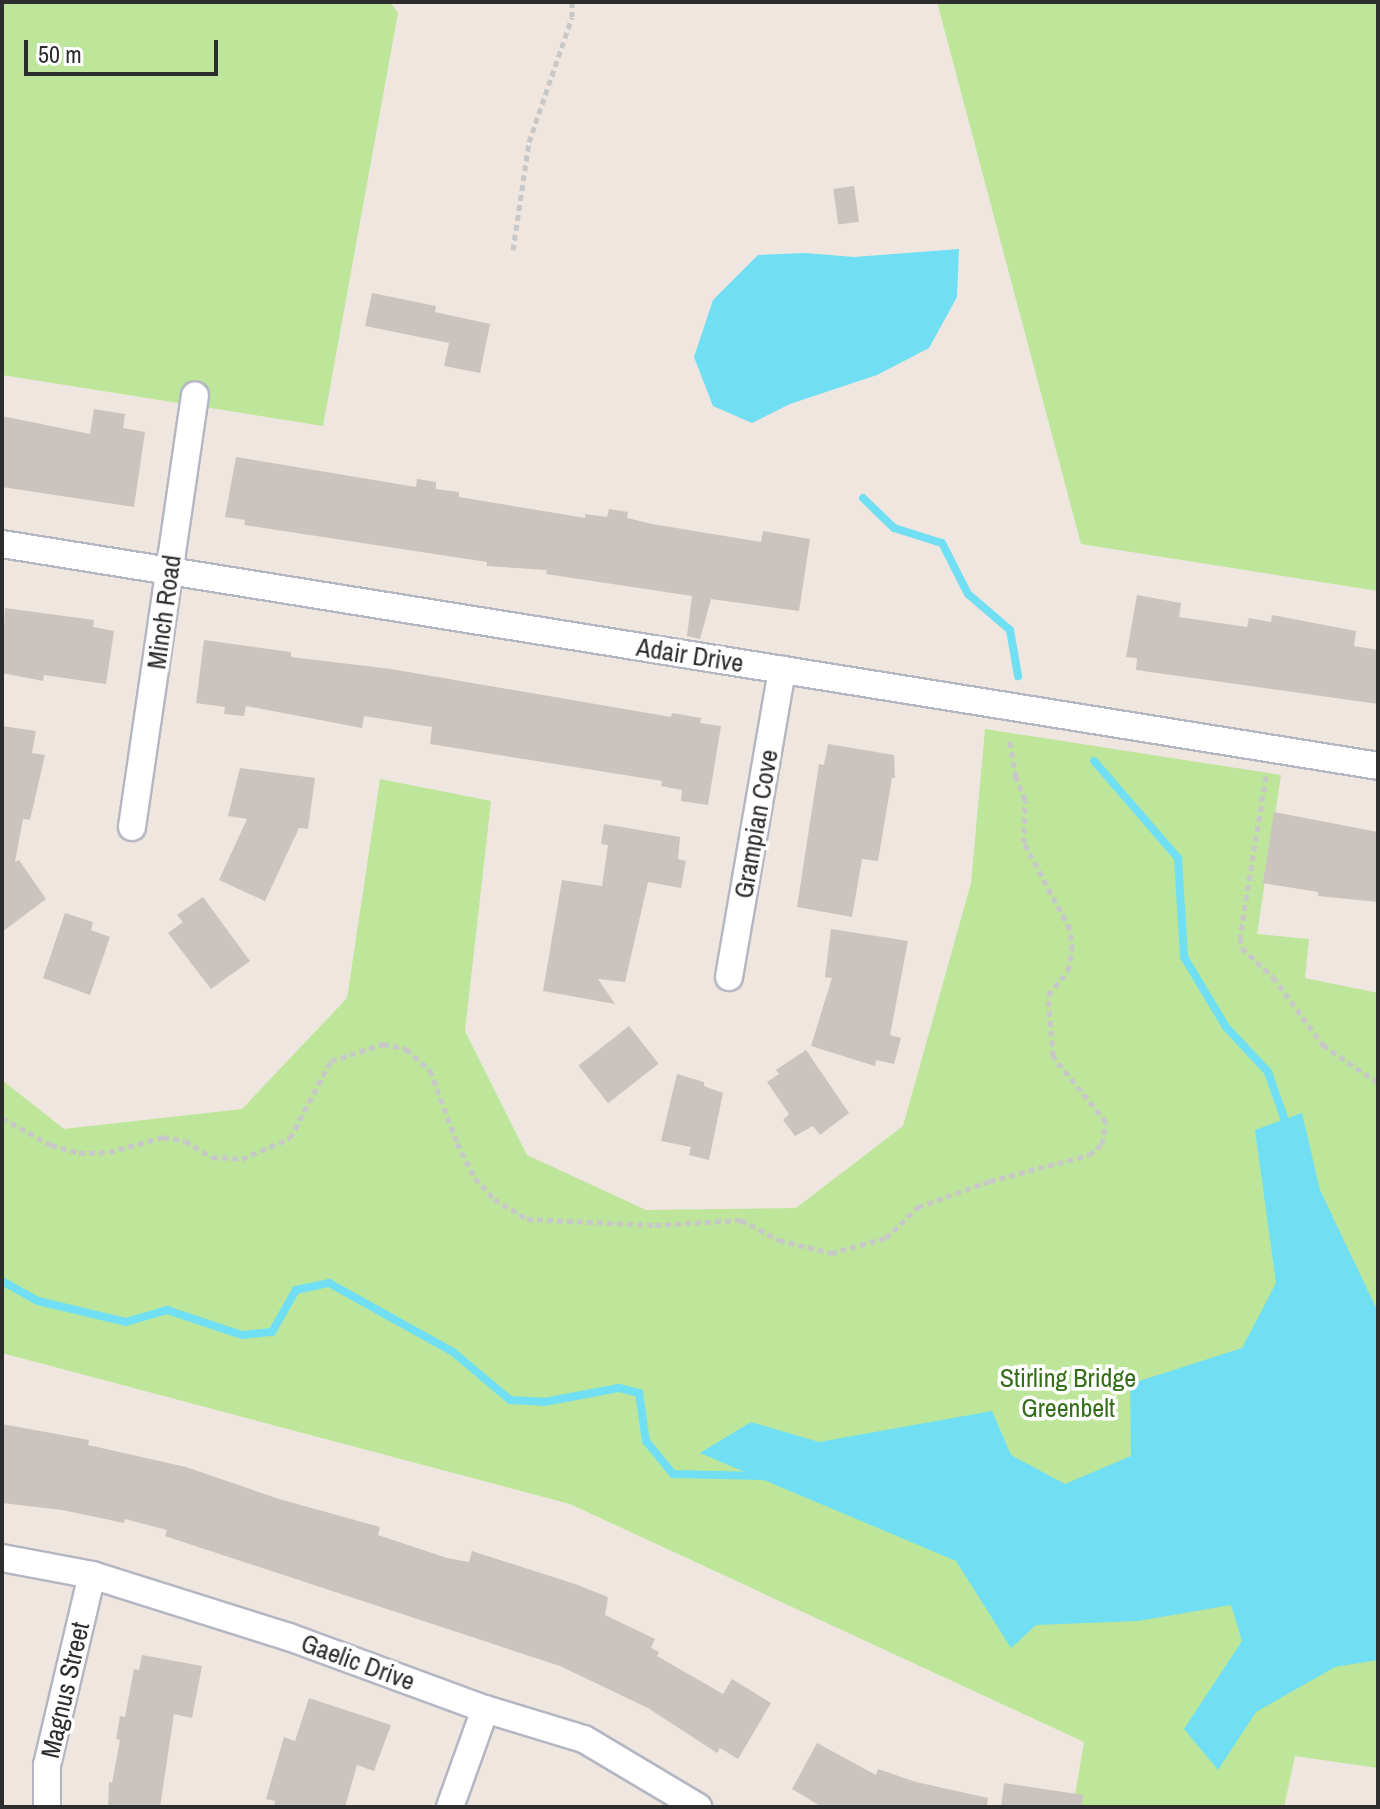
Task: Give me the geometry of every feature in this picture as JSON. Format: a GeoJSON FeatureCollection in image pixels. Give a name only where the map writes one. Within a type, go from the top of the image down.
{"type":"FeatureCollection","features":[{"type":"Feature","properties":{"kind":"street","name":"Minch Road"},"geometry":{"type":"LineString","coordinates":[[132,827],[195,396]]}},
{"type":"Feature","properties":{"kind":"street","name":"Adair Drive"},"geometry":{"type":"LineString","coordinates":[[2,544],[1378,766]]}},
{"type":"Feature","properties":{"kind":"street","name":"Grampian Cove"},"geometry":{"type":"LineString","coordinates":[[729,977],[782,670]]}},
{"type":"Feature","properties":{"kind":"street","name":"Gaelic Drive"},"geometry":{"type":"LineString","coordinates":[[2,1558],[92,1575],[289,1637],[485,1709],[584,1739],[698,1807]]}},
{"type":"Feature","properties":{"kind":"street","name":"Magnus Street"},"geometry":{"type":"LineString","coordinates":[[47,1807],[47,1765],[92,1575]]}},
{"type":"Feature","properties":{"kind":"street"},"geometry":{"type":"LineString","coordinates":[[450,1807],[485,1709]]}},
{"type":"Feature","properties":{"kind":"path"},"geometry":{"type":"LineString","coordinates":[[513,250],[529,142],[572,17],[572,2]]}},
{"type":"Feature","properties":{"kind":"path"},"geometry":{"type":"LineString","coordinates":[[2,1118],[51,1145],[79,1153],[109,1152],[163,1137],[185,1141],[212,1157],[242,1159],[290,1138],[331,1061],[383,1044],[406,1049],[430,1070],[457,1143],[475,1178],[494,1199],[527,1219],[655,1225],[741,1220],[779,1240],[831,1253],[886,1238],[918,1207],[990,1181],[1089,1155],[1102,1144],[1106,1122],[1053,1056],[1048,995],[1068,971],[1072,950],[1070,929],[1024,843],[1025,800],[1016,777],[1009,738]]}},
{"type":"Feature","properties":{"kind":"path"},"geometry":{"type":"LineString","coordinates":[[1266,776],[1240,937],[1242,948],[1273,977],[1323,1045],[1378,1083]]}},
{"type":"Feature","properties":{"kind":"green space"},"geometry":{"type":"Polygon","coordinates":[[[2,2],[390,2],[398,13],[323,426],[2,375],[2,2]]]}},
{"type":"Feature","properties":{"kind":"green space"},"geometry":{"type":"Polygon","coordinates":[[[937,2],[1378,2],[1378,591],[1081,544],[937,2]]]}},
{"type":"Feature","properties":{"kind":"green space","name":"Stirling Bridge Greenbelt"},"geometry":{"type":"Polygon","coordinates":[[[985,729],[1281,775],[1257,934],[1309,939],[1305,978],[1378,993],[1378,1768],[1295,1756],[1284,1807],[1073,1807],[1084,1742],[570,1504],[2,1353],[2,1080],[64,1129],[242,1109],[347,998],[380,779],[491,801],[465,1031],[527,1155],[646,1210],[796,1208],[903,1126],[971,883],[985,729]]]}},
{"type":"Feature","properties":{"kind":"water"},"geometry":{"type":"Polygon","coordinates":[[[959,249],[957,297],[929,348],[877,375],[790,404],[752,423],[713,406],[694,357],[713,300],[758,255],[805,253],[854,257],[959,249]]]}},
{"type":"Feature","properties":{"kind":"water"},"geometry":{"type":"Polygon","coordinates":[[[1302,1113],[1320,1190],[1378,1312],[1378,1660],[1335,1667],[1256,1712],[1218,1770],[1184,1729],[1242,1641],[1231,1605],[1138,1621],[1036,1625],[1011,1648],[956,1561],[700,1453],[751,1422],[819,1442],[992,1411],[1011,1455],[1065,1484],[1131,1456],[1130,1384],[1242,1348],[1276,1283],[1255,1130],[1302,1113]]]}},
{"type":"Feature","properties":{"kind":"building"},"geometry":{"type":"Polygon","coordinates":[[[854,186],[859,222],[838,225],[833,189],[854,186]]]}},
{"type":"Feature","properties":{"kind":"building"},"geometry":{"type":"Polygon","coordinates":[[[372,293],[436,306],[435,312],[490,324],[480,373],[444,366],[449,343],[365,326],[372,293]]]}},
{"type":"Feature","properties":{"kind":"building"},"geometry":{"type":"Polygon","coordinates":[[[94,409],[125,414],[123,428],[145,432],[134,507],[2,487],[2,416],[90,434],[94,409]]]}},
{"type":"Feature","properties":{"kind":"building"},"geometry":{"type":"Polygon","coordinates":[[[236,457],[416,487],[417,479],[436,482],[436,489],[459,492],[459,497],[585,518],[585,514],[607,517],[609,509],[628,512],[627,518],[652,524],[761,542],[763,531],[810,539],[799,611],[711,599],[700,639],[687,636],[692,596],[546,574],[547,570],[487,566],[487,562],[244,525],[245,520],[225,517],[236,457]]]}},
{"type":"Feature","properties":{"kind":"building"},"geometry":{"type":"Polygon","coordinates":[[[1137,595],[1181,603],[1179,617],[1247,627],[1249,618],[1271,622],[1272,615],[1356,631],[1354,646],[1378,650],[1378,704],[1136,670],[1137,658],[1126,657],[1137,595]]]}},
{"type":"Feature","properties":{"kind":"building"},"geometry":{"type":"Polygon","coordinates":[[[5,608],[94,620],[93,627],[114,631],[106,684],[44,675],[43,681],[2,673],[5,608]]]}},
{"type":"Feature","properties":{"kind":"building"},"geometry":{"type":"Polygon","coordinates":[[[204,640],[291,652],[291,657],[391,669],[671,717],[672,713],[701,718],[700,723],[721,726],[708,805],[681,801],[682,790],[661,786],[662,781],[430,744],[432,727],[364,716],[362,728],[246,706],[244,716],[224,714],[225,707],[196,703],[204,640]]]}},
{"type":"Feature","properties":{"kind":"building"},"geometry":{"type":"Polygon","coordinates":[[[2,726],[36,731],[32,753],[45,755],[30,820],[23,819],[15,862],[19,860],[46,899],[2,932],[2,726]]]}},
{"type":"Feature","properties":{"kind":"building"},"geometry":{"type":"Polygon","coordinates":[[[828,744],[894,755],[895,778],[892,778],[878,861],[862,859],[852,917],[797,907],[819,764],[824,765],[828,744]]]}},
{"type":"Feature","properties":{"kind":"building"},"geometry":{"type":"Polygon","coordinates":[[[240,768],[315,778],[308,829],[299,828],[265,901],[219,880],[247,819],[228,816],[240,768]]]}},
{"type":"Feature","properties":{"kind":"building"},"geometry":{"type":"Polygon","coordinates":[[[1274,812],[1378,832],[1378,902],[1318,896],[1318,892],[1263,883],[1274,812]]]}},
{"type":"Feature","properties":{"kind":"building"},"geometry":{"type":"Polygon","coordinates":[[[604,824],[680,837],[678,859],[686,861],[681,888],[648,882],[625,982],[598,979],[615,1004],[543,991],[562,880],[602,886],[608,845],[601,844],[604,824]]]}},
{"type":"Feature","properties":{"kind":"building"},"geometry":{"type":"Polygon","coordinates":[[[203,897],[250,961],[211,989],[168,933],[183,922],[177,915],[203,897]]]}},
{"type":"Feature","properties":{"kind":"building"},"geometry":{"type":"Polygon","coordinates":[[[65,913],[93,922],[91,930],[110,937],[90,995],[43,978],[65,913]]]}},
{"type":"Feature","properties":{"kind":"building"},"geometry":{"type":"Polygon","coordinates":[[[831,929],[908,941],[890,1035],[901,1038],[894,1064],[876,1060],[875,1066],[811,1046],[832,978],[825,977],[831,929]]]}},
{"type":"Feature","properties":{"kind":"building"},"geometry":{"type":"Polygon","coordinates":[[[629,1026],[659,1064],[608,1103],[579,1065],[629,1026]]]}},
{"type":"Feature","properties":{"kind":"building"},"geometry":{"type":"Polygon","coordinates":[[[806,1050],[849,1113],[820,1135],[813,1126],[795,1136],[783,1120],[789,1114],[767,1082],[779,1074],[776,1070],[806,1050]]]}},
{"type":"Feature","properties":{"kind":"building"},"geometry":{"type":"Polygon","coordinates":[[[677,1074],[704,1082],[704,1086],[723,1093],[709,1160],[689,1155],[691,1147],[661,1141],[677,1074]]]}},
{"type":"Feature","properties":{"kind":"building"},"geometry":{"type":"Polygon","coordinates":[[[2,1424],[89,1440],[88,1445],[186,1467],[279,1499],[380,1527],[378,1535],[447,1558],[469,1562],[472,1551],[575,1584],[608,1597],[605,1615],[655,1639],[651,1648],[659,1652],[657,1656],[723,1694],[732,1679],[771,1703],[738,1759],[720,1748],[717,1753],[648,1708],[560,1666],[165,1536],[167,1530],[125,1519],[124,1523],[62,1510],[2,1503],[2,1424]]]}},
{"type":"Feature","properties":{"kind":"building"},"geometry":{"type":"Polygon","coordinates":[[[142,1655],[202,1666],[192,1718],[174,1714],[160,1807],[108,1807],[109,1782],[112,1783],[120,1740],[116,1739],[120,1716],[125,1717],[134,1669],[139,1670],[142,1655]]]}},
{"type":"Feature","properties":{"kind":"building"},"geometry":{"type":"Polygon","coordinates":[[[309,1698],[391,1725],[374,1771],[357,1765],[345,1807],[274,1807],[275,1801],[266,1799],[284,1737],[295,1741],[309,1698]]]}},
{"type":"Feature","properties":{"kind":"building"},"geometry":{"type":"Polygon","coordinates":[[[817,1743],[876,1775],[878,1769],[916,1782],[988,1798],[987,1807],[822,1807],[792,1789],[817,1743]]]}},
{"type":"Feature","properties":{"kind":"building"},"geometry":{"type":"Polygon","coordinates":[[[1004,1783],[1083,1795],[1082,1807],[1001,1807],[1004,1783]]]}},
{"type":"Feature","properties":{"kind":"waterway"},"geometry":{"type":"LineString","coordinates":[[863,498],[894,528],[942,543],[968,594],[1010,630],[1018,676]]}},
{"type":"Feature","properties":{"kind":"waterway"},"geometry":{"type":"LineString","coordinates":[[1094,761],[1178,858],[1184,957],[1226,1027],[1268,1072],[1288,1129]]}},
{"type":"Feature","properties":{"kind":"waterway"},"geometry":{"type":"LineString","coordinates":[[2,1281],[38,1301],[126,1322],[167,1310],[242,1335],[272,1332],[296,1290],[329,1283],[453,1352],[510,1400],[544,1402],[619,1388],[639,1393],[646,1441],[673,1474],[763,1476]]}}]}
